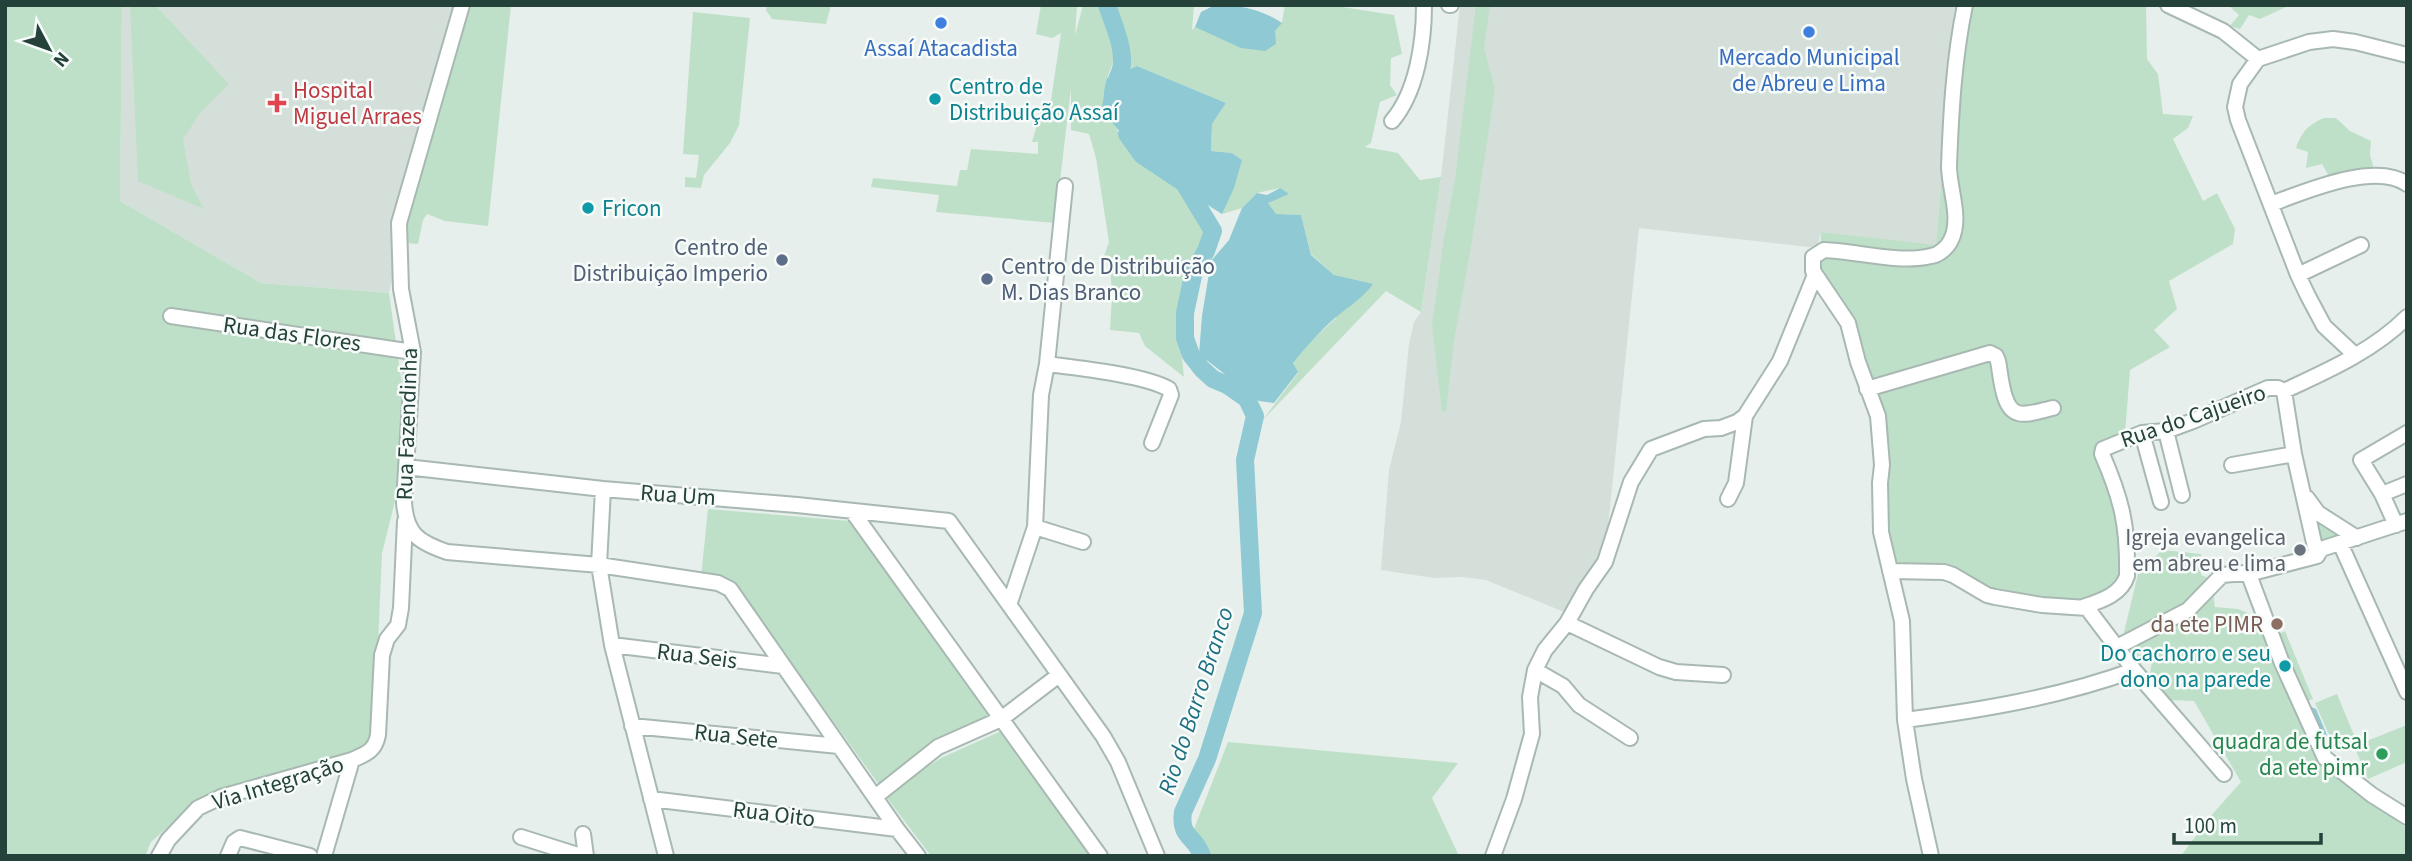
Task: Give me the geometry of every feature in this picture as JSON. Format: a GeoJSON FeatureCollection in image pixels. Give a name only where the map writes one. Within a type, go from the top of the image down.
{"type":"FeatureCollection","features":[{"type":"Feature","properties":{"kind":"street","name":"Rua Fazendinha"},"geometry":{"type":"LineString","coordinates":[[462,5],[399,223],[401,289],[413,352],[405,520],[413,534],[427,545],[447,552],[599,565],[718,583],[730,589],[918,856]]}},
{"type":"Feature","properties":{"kind":"street"},"geometry":{"type":"LineString","coordinates":[[1392,121],[1412,81],[1421,44],[1424,5]]}},
{"type":"Feature","properties":{"kind":"street"},"geometry":{"type":"LineString","coordinates":[[1931,856],[1914,779],[1905,720],[1902,621],[1881,532],[1881,440],[1878,416],[1858,362],[1848,323],[1815,275],[1812,264],[1813,257],[1824,250],[1911,258],[1932,256],[1943,251],[1951,240],[1956,220],[1949,169],[1955,68],[1965,5]]}},
{"type":"Feature","properties":{"kind":"street"},"geometry":{"type":"LineString","coordinates":[[2168,5],[2223,31],[2258,59]]}},
{"type":"Feature","properties":{"kind":"street"},"geometry":{"type":"LineString","coordinates":[[2355,355],[2324,326],[2298,275],[2235,107],[2240,84],[2258,59],[2309,42],[2333,39],[2407,55]]}},
{"type":"Feature","properties":{"kind":"street"},"geometry":{"type":"LineString","coordinates":[[2271,204],[2355,178],[2388,176],[2407,184]]}},
{"type":"Feature","properties":{"kind":"street"},"geometry":{"type":"LineString","coordinates":[[1065,186],[1047,364],[1041,395],[1035,527],[1009,605],[1104,736],[1118,762],[1157,856]]}},
{"type":"Feature","properties":{"kind":"street"},"geometry":{"type":"LineString","coordinates":[[2298,275],[2361,245]]}},
{"type":"Feature","properties":{"kind":"street"},"geometry":{"type":"LineString","coordinates":[[1493,856],[1514,799],[1532,734],[1531,697],[1535,670],[1545,650],[1567,623],[1605,562],[1631,482],[1651,449],[1704,429],[1720,428],[1745,416],[1780,361],[1815,275]]}},
{"type":"Feature","properties":{"kind":"street","name":"Rua das Flores"},"geometry":{"type":"LineString","coordinates":[[171,316],[413,352]]}},
{"type":"Feature","properties":{"kind":"street","name":"Rua do Cajueiro"},"geometry":{"type":"LineString","coordinates":[[2084,607],[2114,593],[2126,581],[2128,545],[2121,501],[2112,473],[2102,454],[2107,446],[2142,433],[2166,430],[2268,388],[2284,391],[2348,361],[2407,317]]}},
{"type":"Feature","properties":{"kind":"street"},"geometry":{"type":"LineString","coordinates":[[1867,389],[1990,353],[1996,356],[1998,361],[2007,402],[2012,410],[2021,414],[2053,408]]}},
{"type":"Feature","properties":{"kind":"street"},"geometry":{"type":"LineString","coordinates":[[1047,364],[1128,377],[1169,389],[1171,396],[1152,443]]}},
{"type":"Feature","properties":{"kind":"street"},"geometry":{"type":"LineString","coordinates":[[2284,391],[2294,454],[2317,556]]}},
{"type":"Feature","properties":{"kind":"street"},"geometry":{"type":"LineString","coordinates":[[1728,499],[1736,483],[1745,416]]}},
{"type":"Feature","properties":{"kind":"street"},"geometry":{"type":"LineString","coordinates":[[2166,430],[2182,495]]}},
{"type":"Feature","properties":{"kind":"street"},"geometry":{"type":"LineString","coordinates":[[2142,433],[2161,502]]}},
{"type":"Feature","properties":{"kind":"street"},"geometry":{"type":"LineString","coordinates":[[2117,646],[2188,610],[2222,575],[2252,572],[2317,556],[2321,550],[2401,523],[2361,460],[2407,433]]}},
{"type":"Feature","properties":{"kind":"street"},"geometry":{"type":"LineString","coordinates":[[2232,465],[2294,454]]}},
{"type":"Feature","properties":{"kind":"street","name":"Rua Um"},"geometry":{"type":"LineString","coordinates":[[406,467],[603,489],[949,521],[1009,605]]}},
{"type":"Feature","properties":{"kind":"street"},"geometry":{"type":"LineString","coordinates":[[2382,494],[2407,484]]}},
{"type":"Feature","properties":{"kind":"street"},"geometry":{"type":"LineString","coordinates":[[603,489],[599,565],[612,645],[666,856]]}},
{"type":"Feature","properties":{"kind":"street"},"geometry":{"type":"LineString","coordinates":[[2303,493],[2318,513],[2357,538]]}},
{"type":"Feature","properties":{"kind":"street"},"geometry":{"type":"LineString","coordinates":[[852,512],[1100,856]]}},
{"type":"Feature","properties":{"kind":"street","name":"Via Integração"},"geometry":{"type":"LineString","coordinates":[[159,856],[167,840],[198,808],[221,797],[352,760],[370,752],[374,747],[378,735],[382,655],[387,639],[398,625],[401,608],[405,520]]}},
{"type":"Feature","properties":{"kind":"street"},"geometry":{"type":"LineString","coordinates":[[1035,527],[1083,542]]}},
{"type":"Feature","properties":{"kind":"street"},"geometry":{"type":"LineString","coordinates":[[2340,543],[2407,692]]}},
{"type":"Feature","properties":{"kind":"street"},"geometry":{"type":"LineString","coordinates":[[1890,571],[1944,572],[1987,595],[2042,606],[2084,607],[2104,628],[2134,670],[2224,774]]}},
{"type":"Feature","properties":{"kind":"street"},"geometry":{"type":"LineString","coordinates":[[2252,572],[2282,663],[2325,758],[2372,795],[2407,817]]}},
{"type":"Feature","properties":{"kind":"street"},"geometry":{"type":"LineString","coordinates":[[1567,623],[1659,667],[1676,672],[1723,674]]}},
{"type":"Feature","properties":{"kind":"street","name":"Rua Seis"},"geometry":{"type":"LineString","coordinates":[[612,645],[783,666]]}},
{"type":"Feature","properties":{"kind":"street"},"geometry":{"type":"LineString","coordinates":[[1535,670],[1563,686],[1579,705],[1630,738]]}},
{"type":"Feature","properties":{"kind":"street"},"geometry":{"type":"LineString","coordinates":[[1905,720],[1982,710],[2099,682],[2134,670]]}},
{"type":"Feature","properties":{"kind":"street"},"geometry":{"type":"LineString","coordinates":[[875,797],[938,747],[1001,719],[1059,675]]}},
{"type":"Feature","properties":{"kind":"street","name":"Rua Sete"},"geometry":{"type":"LineString","coordinates":[[632,726],[839,746]]}},
{"type":"Feature","properties":{"kind":"street"},"geometry":{"type":"LineString","coordinates":[[324,856],[352,760]]}},
{"type":"Feature","properties":{"kind":"street","name":"Rua Oito"},"geometry":{"type":"LineString","coordinates":[[651,799],[897,829]]}},
{"type":"Feature","properties":{"kind":"street"},"geometry":{"type":"LineString","coordinates":[[521,837],[584,856],[583,834]]}},
{"type":"Feature","properties":{"kind":"street"},"geometry":{"type":"LineString","coordinates":[[228,856],[234,842],[240,838],[310,856]]}},
{"type":"Feature","properties":{"kind":"shaded area"},"geometry":{"type":"Polygon","coordinates":[[[122,5],[458,5],[389,293],[261,283],[120,201],[122,5]]]}},
{"type":"Feature","properties":{"kind":"shaded area"},"geometry":{"type":"Polygon","coordinates":[[[1460,5],[1961,5],[1949,92],[1936,246],[1821,232],[1817,248],[1639,228],[1605,555],[1564,612],[1486,580],[1434,578],[1381,570],[1389,470],[1401,422],[1409,344],[1414,322],[1421,312],[1441,177],[1460,5]]]}},
{"type":"Feature","properties":{"kind":"green space"},"geometry":{"type":"Polygon","coordinates":[[[5,5],[122,5],[120,201],[261,283],[389,293],[410,441],[382,553],[374,735],[361,751],[223,788],[196,802],[151,842],[145,856],[5,856],[5,5]]]}},
{"type":"Feature","properties":{"kind":"green space"},"geometry":{"type":"Polygon","coordinates":[[[130,5],[155,5],[229,84],[201,112],[183,139],[191,184],[204,209],[138,181],[130,5]]]}},
{"type":"Feature","properties":{"kind":"green space"},"geometry":{"type":"Polygon","coordinates":[[[467,5],[511,5],[488,226],[445,221],[427,214],[423,220],[418,244],[407,243],[406,219],[467,5]]]}},
{"type":"Feature","properties":{"kind":"green space"},"geometry":{"type":"Polygon","coordinates":[[[767,5],[831,5],[826,24],[772,19],[766,10],[767,5]]]}},
{"type":"Feature","properties":{"kind":"green space"},"geometry":{"type":"Polygon","coordinates":[[[1041,5],[1077,5],[1075,36],[1083,5],[1101,5],[1114,60],[1107,78],[1118,132],[1187,192],[1209,225],[1183,281],[1178,320],[1184,377],[1145,346],[1139,333],[1110,330],[1111,283],[1104,256],[1109,242],[1096,158],[1089,134],[1071,130],[1071,88],[1055,223],[936,212],[939,195],[871,187],[873,178],[957,186],[960,170],[967,170],[971,149],[1038,154],[1038,142],[1032,142],[1042,107],[1050,107],[1061,33],[1052,38],[1036,34],[1041,5]]]}},
{"type":"Feature","properties":{"kind":"green space"},"geometry":{"type":"Polygon","coordinates":[[[1111,5],[1194,5],[1192,30],[1195,27],[1209,33],[1275,31],[1282,22],[1285,5],[1329,5],[1394,15],[1402,54],[1391,58],[1390,85],[1397,95],[1380,102],[1371,143],[1365,147],[1398,153],[1420,180],[1441,177],[1421,312],[1386,291],[1262,421],[1298,373],[1293,363],[1310,342],[1336,318],[1334,275],[1311,254],[1301,215],[1275,214],[1268,203],[1280,188],[1257,193],[1242,208],[1222,214],[1242,160],[1232,153],[1211,151],[1212,124],[1226,103],[1137,66],[1119,72],[1122,65],[1111,5]]]}},
{"type":"Feature","properties":{"kind":"green space"},"geometry":{"type":"Polygon","coordinates":[[[1476,5],[1490,5],[1484,48],[1495,89],[1454,341],[1446,411],[1442,412],[1432,326],[1455,179],[1476,5]]]}},
{"type":"Feature","properties":{"kind":"green space"},"geometry":{"type":"Polygon","coordinates":[[[1967,5],[2146,5],[2147,59],[2158,74],[2163,114],[2193,116],[2188,128],[2173,139],[2203,201],[2217,193],[2235,229],[2233,244],[2169,281],[2177,309],[2154,330],[2170,347],[2130,370],[2125,434],[2097,454],[2120,534],[2120,582],[2084,602],[2047,600],[1990,589],[1945,566],[1895,571],[1886,526],[1885,440],[1851,329],[1813,272],[1820,264],[1821,232],[1936,245],[1949,92],[1967,5]]]}},
{"type":"Feature","properties":{"kind":"green space"},"geometry":{"type":"Polygon","coordinates":[[[2228,5],[2290,5],[2260,19],[2249,15],[2240,29],[2230,26],[2239,15],[2228,5]]]}},
{"type":"Feature","properties":{"kind":"green space"},"geometry":{"type":"Polygon","coordinates":[[[693,12],[750,18],[739,125],[730,143],[704,175],[701,188],[685,187],[685,177],[696,178],[699,155],[683,154],[693,12]]]}},
{"type":"Feature","properties":{"kind":"green space"},"geometry":{"type":"Polygon","coordinates":[[[2324,118],[2336,118],[2350,131],[2371,141],[2370,155],[2374,169],[2358,169],[2330,178],[2322,164],[2306,168],[2308,152],[2296,148],[2306,129],[2324,118]]]}},
{"type":"Feature","properties":{"kind":"green space"},"geometry":{"type":"Polygon","coordinates":[[[708,509],[849,521],[993,716],[880,786],[733,583],[701,577],[708,509]]]}},
{"type":"Feature","properties":{"kind":"green space"},"geometry":{"type":"Polygon","coordinates":[[[2322,523],[2344,538],[2318,548],[2314,526],[2322,523]]]}},
{"type":"Feature","properties":{"kind":"green space"},"geometry":{"type":"Polygon","coordinates":[[[2162,550],[2201,554],[2201,575],[2211,579],[2215,607],[2238,609],[2253,615],[2321,760],[2363,797],[2407,828],[2407,856],[2181,856],[2209,818],[2241,782],[2194,701],[2167,700],[2149,679],[2152,661],[2134,656],[2124,632],[2138,574],[2162,550]]]}},
{"type":"Feature","properties":{"kind":"green space"},"geometry":{"type":"Polygon","coordinates":[[[2285,631],[2313,699],[2305,702],[2275,636],[2285,631]]]}},
{"type":"Feature","properties":{"kind":"green space"},"geometry":{"type":"Polygon","coordinates":[[[2337,694],[2356,740],[2335,748],[2315,703],[2337,694]]]}},
{"type":"Feature","properties":{"kind":"green space","name":"quadra de futsal da ete pimr"},"geometry":{"type":"Polygon","coordinates":[[[2407,725],[2407,762],[2368,779],[2354,746],[2407,725]]]}},
{"type":"Feature","properties":{"kind":"green space"},"geometry":{"type":"Polygon","coordinates":[[[1008,728],[1097,856],[931,856],[884,794],[941,758],[1008,728]]]}},
{"type":"Feature","properties":{"kind":"green space"},"geometry":{"type":"Polygon","coordinates":[[[1228,742],[1458,763],[1432,798],[1459,856],[1197,856],[1192,834],[1228,742]]]}},
{"type":"Feature","properties":{"kind":"water"},"geometry":{"type":"Polygon","coordinates":[[[1215,5],[1250,9],[1282,23],[1275,31],[1276,44],[1265,51],[1241,48],[1195,27],[1201,12],[1215,5]]]}},
{"type":"Feature","properties":{"kind":"water"},"geometry":{"type":"Polygon","coordinates":[[[1137,66],[1226,103],[1212,124],[1211,151],[1232,153],[1242,160],[1234,188],[1222,214],[1171,180],[1141,154],[1102,107],[1107,78],[1137,66]]]}},
{"type":"Feature","properties":{"kind":"water"},"geometry":{"type":"Polygon","coordinates":[[[1280,188],[1289,194],[1268,203],[1276,214],[1301,215],[1311,255],[1334,275],[1373,284],[1324,328],[1293,363],[1298,372],[1274,403],[1259,401],[1199,354],[1211,261],[1229,240],[1242,208],[1257,193],[1267,195],[1280,188]]]}},
{"type":"Feature","properties":{"kind":"water"},"geometry":{"type":"Polygon","coordinates":[[[2309,706],[2316,709],[2332,747],[2330,752],[2327,753],[2309,706]]]}},
{"type":"Feature","properties":{"kind":"waterway","name":"Rio do Barro Branco"},"geometry":{"type":"LineString","coordinates":[[1107,5],[1122,57],[1113,96]]}},
{"type":"Feature","properties":{"kind":"waterway","name":"Rio do Barro Branco"},"geometry":{"type":"LineString","coordinates":[[1127,134],[1142,155],[1184,183],[1213,231],[1206,251],[1194,271],[1185,313],[1185,338],[1191,355],[1202,369],[1213,379],[1247,399],[1255,416],[1245,460],[1253,613],[1207,759],[1183,812],[1183,827],[1202,856]]}},
{"type":"Feature","properties":{"kind":"place","name":"Assaí Atacadista"},"geometry":{"type":"Point","coordinates":[941,23]}},
{"type":"Feature","properties":{"kind":"place","name":"Mercado Municipal de Abreu e Lima"},"geometry":{"type":"Point","coordinates":[1809,32]}},
{"type":"Feature","properties":{"kind":"place","name":"Centro de Distribuição Assaí"},"geometry":{"type":"Point","coordinates":[935,99]}},
{"type":"Feature","properties":{"kind":"place","name":"Hospital Miguel Arraes"},"geometry":{"type":"Point","coordinates":[277,103]}},
{"type":"Feature","properties":{"kind":"place","name":"Fricon"},"geometry":{"type":"Point","coordinates":[588,208]}},
{"type":"Feature","properties":{"kind":"place","name":"Centro de Distribuição Imperio"},"geometry":{"type":"Point","coordinates":[782,260]}},
{"type":"Feature","properties":{"kind":"place","name":"Centro de Distribuição M. Dias Branco"},"geometry":{"type":"Point","coordinates":[987,279]}},
{"type":"Feature","properties":{"kind":"place","name":"Igreja evangelica em abreu e lima"},"geometry":{"type":"Point","coordinates":[2300,550]}},
{"type":"Feature","properties":{"kind":"place","name":"da ete PIMR"},"geometry":{"type":"Point","coordinates":[2277,624]}},
{"type":"Feature","properties":{"kind":"place","name":"Do cachorro e seu dono na parede"},"geometry":{"type":"Point","coordinates":[2285,666]}},
{"type":"Feature","properties":{"kind":"place","name":"quadra de futsal da ete pimr"},"geometry":{"type":"Point","coordinates":[2382,754]}}]}
